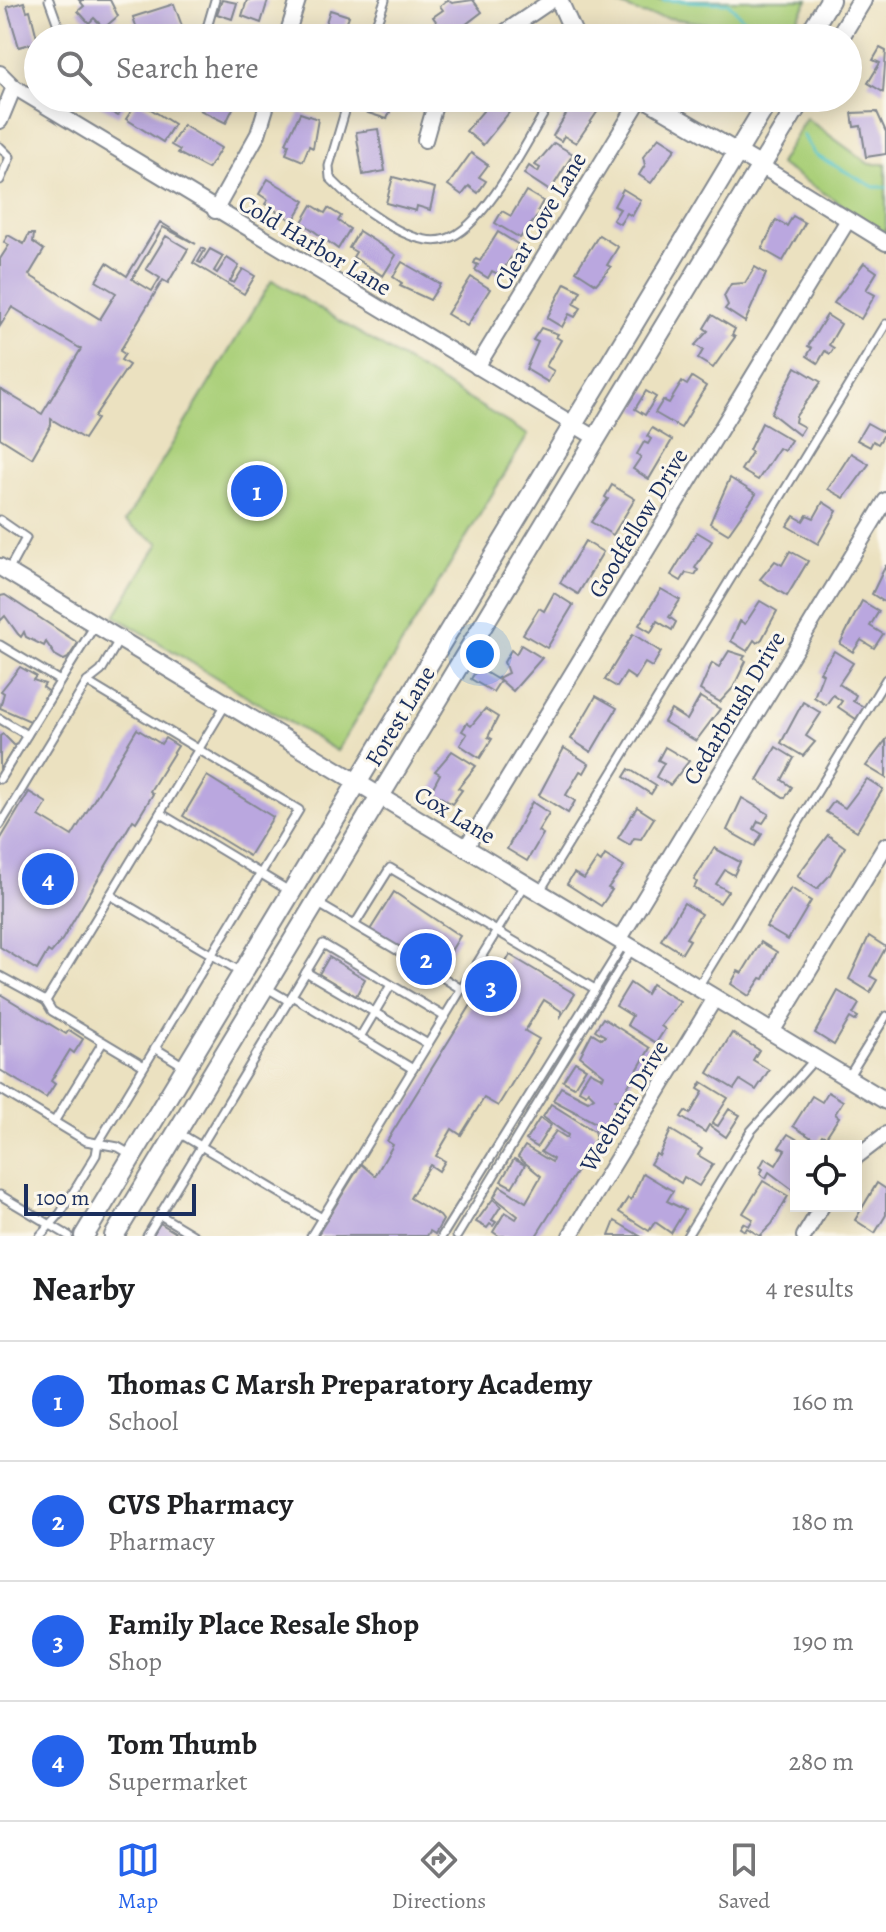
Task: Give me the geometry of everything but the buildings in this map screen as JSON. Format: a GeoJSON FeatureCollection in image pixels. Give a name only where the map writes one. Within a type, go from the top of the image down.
{"type":"FeatureCollection","features":[{"type":"Feature","properties":{"kind":"main road"},"geometry":{"type":"LineString","coordinates":[[815,24],[830,0]]}},
{"type":"Feature","properties":{"kind":"main road"},"geometry":{"type":"LineString","coordinates":[[846,24],[858,1]]}},
{"type":"Feature","properties":{"kind":"main road","name":"Forest Lane"},"geometry":{"type":"LineString","coordinates":[[84,1236],[761,112]]}},
{"type":"Feature","properties":{"kind":"main road","name":"Forest Lane"},"geometry":{"type":"LineString","coordinates":[[114,1236],[794,112]]}},
{"type":"Feature","properties":{"kind":"main road"},"geometry":{"type":"LineString","coordinates":[[243,973],[265,987]]}},
{"type":"Feature","properties":{"kind":"street"},"geometry":{"type":"LineString","coordinates":[[290,24],[298,0]]}},
{"type":"Feature","properties":{"kind":"street"},"geometry":{"type":"LineString","coordinates":[[517,24],[552,0]]}},
{"type":"Feature","properties":{"kind":"street"},"geometry":{"type":"LineString","coordinates":[[559,0],[570,24]]}},
{"type":"Feature","properties":{"kind":"street","name":"Cold Harbor Lane"},"geometry":{"type":"LineString","coordinates":[[0,73],[24,93]]}},
{"type":"Feature","properties":{"kind":"street"},"geometry":{"type":"LineString","coordinates":[[0,121],[14,87]]}},
{"type":"Feature","properties":{"kind":"street","name":"Cold Harbor Lane"},"geometry":{"type":"LineString","coordinates":[[55,112],[596,438]]}},
{"type":"Feature","properties":{"kind":"street"},"geometry":{"type":"LineString","coordinates":[[215,211],[258,134],[265,112]]}},
{"type":"Feature","properties":{"kind":"street"},"geometry":{"type":"LineString","coordinates":[[425,140],[433,112]]}},
{"type":"Feature","properties":{"kind":"street","name":"Clear Cove Lane"},"geometry":{"type":"LineString","coordinates":[[477,367],[634,112]]}},
{"type":"Feature","properties":{"kind":"street"},"geometry":{"type":"LineString","coordinates":[[667,112],[886,243]]}},
{"type":"Feature","properties":{"kind":"street","name":"Goodfellow Drive"},"geometry":{"type":"LineString","coordinates":[[465,849],[848,220]]}},
{"type":"Feature","properties":{"kind":"street","name":"Cedarbrush Drive"},"geometry":{"type":"LineString","coordinates":[[625,943],[886,500]]}},
{"type":"Feature","properties":{"kind":"street","name":"Cox Lane"},"geometry":{"type":"LineString","coordinates":[[4,570],[886,1101]]}},
{"type":"Feature","properties":{"kind":"street"},"geometry":{"type":"LineString","coordinates":[[772,1032],[886,845]]}},
{"type":"Feature","properties":{"kind":"street","name":"Weeburn Drive"},"geometry":{"type":"LineString","coordinates":[[570,1236],[715,998]]}},
{"type":"Feature","properties":{"kind":"street"},"geometry":{"type":"LineString","coordinates":[[862,1152],[886,1134]]}},
{"type":"Feature","properties":{"kind":"street"},"geometry":{"type":"LineString","coordinates":[[804,1236],[818,1212]]}},
{"type":"Feature","properties":{"kind":"lane"},"geometry":{"type":"LineString","coordinates":[[49,0],[58,24]]}},
{"type":"Feature","properties":{"kind":"lane"},"geometry":{"type":"LineString","coordinates":[[208,24],[215,0]]}},
{"type":"Feature","properties":{"kind":"lane"},"geometry":{"type":"LineString","coordinates":[[376,24],[385,0]]}},
{"type":"Feature","properties":{"kind":"lane"},"geometry":{"type":"LineString","coordinates":[[345,112],[329,166],[330,178],[375,216],[401,231],[425,240],[445,240],[476,219],[544,112]]}},
{"type":"Feature","properties":{"kind":"lane"},"geometry":{"type":"LineString","coordinates":[[0,147],[10,157],[0,180]]}},
{"type":"Feature","properties":{"kind":"lane"},"geometry":{"type":"LineString","coordinates":[[311,1236],[497,931],[532,889],[886,324]]}},
{"type":"Feature","properties":{"kind":"lane"},"geometry":{"type":"LineString","coordinates":[[0,520],[26,538],[4,570]]}},
{"type":"Feature","properties":{"kind":"lane"},"geometry":{"type":"LineString","coordinates":[[0,779],[95,625]]}},
{"type":"Feature","properties":{"kind":"lane"},"geometry":{"type":"LineString","coordinates":[[0,825],[87,682],[101,671],[119,639]]}},
{"type":"Feature","properties":{"kind":"lane"},"geometry":{"type":"LineString","coordinates":[[0,645],[60,681]]}},
{"type":"Feature","properties":{"kind":"lane"},"geometry":{"type":"LineString","coordinates":[[698,987],[886,679]]}},
{"type":"Feature","properties":{"kind":"lane"},"geometry":{"type":"LineString","coordinates":[[40,1236],[96,1155],[98,1143],[299,810],[87,682]]}},
{"type":"Feature","properties":{"kind":"lane"},"geometry":{"type":"LineString","coordinates":[[46,1001],[226,704]]}},
{"type":"Feature","properties":{"kind":"lane"},"geometry":{"type":"LineString","coordinates":[[0,719],[27,735]]}},
{"type":"Feature","properties":{"kind":"lane"},"geometry":{"type":"LineString","coordinates":[[160,813],[291,892]]}},
{"type":"Feature","properties":{"kind":"lane"},"geometry":{"type":"LineString","coordinates":[[355,924],[390,868],[595,989]]}},
{"type":"Feature","properties":{"kind":"lane"},"geometry":{"type":"LineString","coordinates":[[110,895],[243,973]]}},
{"type":"Feature","properties":{"kind":"lane"},"geometry":{"type":"LineString","coordinates":[[317,903],[417,962]]}},
{"type":"Feature","properties":{"kind":"lane"},"geometry":{"type":"LineString","coordinates":[[442,1236],[625,943]]}},
{"type":"Feature","properties":{"kind":"lane"},"geometry":{"type":"LineString","coordinates":[[457,1236],[625,943]]}},
{"type":"Feature","properties":{"kind":"lane"},"geometry":{"type":"LineString","coordinates":[[147,1236],[323,944],[445,1017]]}},
{"type":"Feature","properties":{"kind":"lane"},"geometry":{"type":"LineString","coordinates":[[428,968],[461,989]]}},
{"type":"Feature","properties":{"kind":"lane"},"geometry":{"type":"LineString","coordinates":[[306,972],[428,1044]]}},
{"type":"Feature","properties":{"kind":"lane"},"geometry":{"type":"LineString","coordinates":[[0,976],[46,1001],[52,1011],[144,1066]]}},
{"type":"Feature","properties":{"kind":"lane"},"geometry":{"type":"LineString","coordinates":[[360,1037],[391,985]]}},
{"type":"Feature","properties":{"kind":"lane"},"geometry":{"type":"LineString","coordinates":[[265,987],[291,998],[413,1069]]}},
{"type":"Feature","properties":{"kind":"lane"},"geometry":{"type":"LineString","coordinates":[[848,1078],[886,1016]]}},
{"type":"Feature","properties":{"kind":"lane"},"geometry":{"type":"LineString","coordinates":[[54,1122],[103,1042]]}},
{"type":"Feature","properties":{"kind":"lane"},"geometry":{"type":"LineString","coordinates":[[155,1048],[186,1067]]}},
{"type":"Feature","properties":{"kind":"lane"},"geometry":{"type":"LineString","coordinates":[[687,1236],[751,1131],[816,1059]]}},
{"type":"Feature","properties":{"kind":"lane"},"geometry":{"type":"LineString","coordinates":[[0,1089],[86,1141],[132,1155]]}},
{"type":"Feature","properties":{"kind":"lane"},"geometry":{"type":"LineString","coordinates":[[177,1132],[322,1218]]}},
{"type":"Feature","properties":{"kind":"lane"},"geometry":{"type":"LineString","coordinates":[[0,1195],[69,1236]]}},
{"type":"Feature","properties":{"kind":"lane"},"geometry":{"type":"LineString","coordinates":[[160,1215],[195,1236]]}},
{"type":"Feature","properties":{"kind":"green space"},"geometry":{"type":"Polygon","coordinates":[[[607,0],[808,0],[794,24],[709,24],[642,14],[607,0]]]}},
{"type":"Feature","properties":{"kind":"green space"},"geometry":{"type":"Polygon","coordinates":[[[806,118],[869,164],[886,164],[886,233],[779,164],[806,118]]]}},
{"type":"Feature","properties":{"kind":"green space"},"geometry":{"type":"Polygon","coordinates":[[[272,280],[528,435],[337,751],[115,616],[159,543],[125,522],[272,280]]]}},
{"type":"Feature","properties":{"kind":"waterway"},"geometry":{"type":"LineString","coordinates":[[663,0],[728,3],[748,24]]}},
{"type":"Feature","properties":{"kind":"waterway"},"geometry":{"type":"LineString","coordinates":[[803,135],[815,155],[874,187],[886,187]]}},
{"type":"Feature","properties":{"kind":"place","name":"Thomas C Marsh Preparatory Academy"},"geometry":{"type":"Point","coordinates":[257,491]}},
{"type":"Feature","properties":{"kind":"place","name":"Tom Thumb"},"geometry":{"type":"Point","coordinates":[48,879]}},
{"type":"Feature","properties":{"kind":"place","name":"CVS Pharmacy"},"geometry":{"type":"Point","coordinates":[426,959]}},
{"type":"Feature","properties":{"kind":"place","name":"Family Place Resale Shop"},"geometry":{"type":"Point","coordinates":[491,986]}}]}
